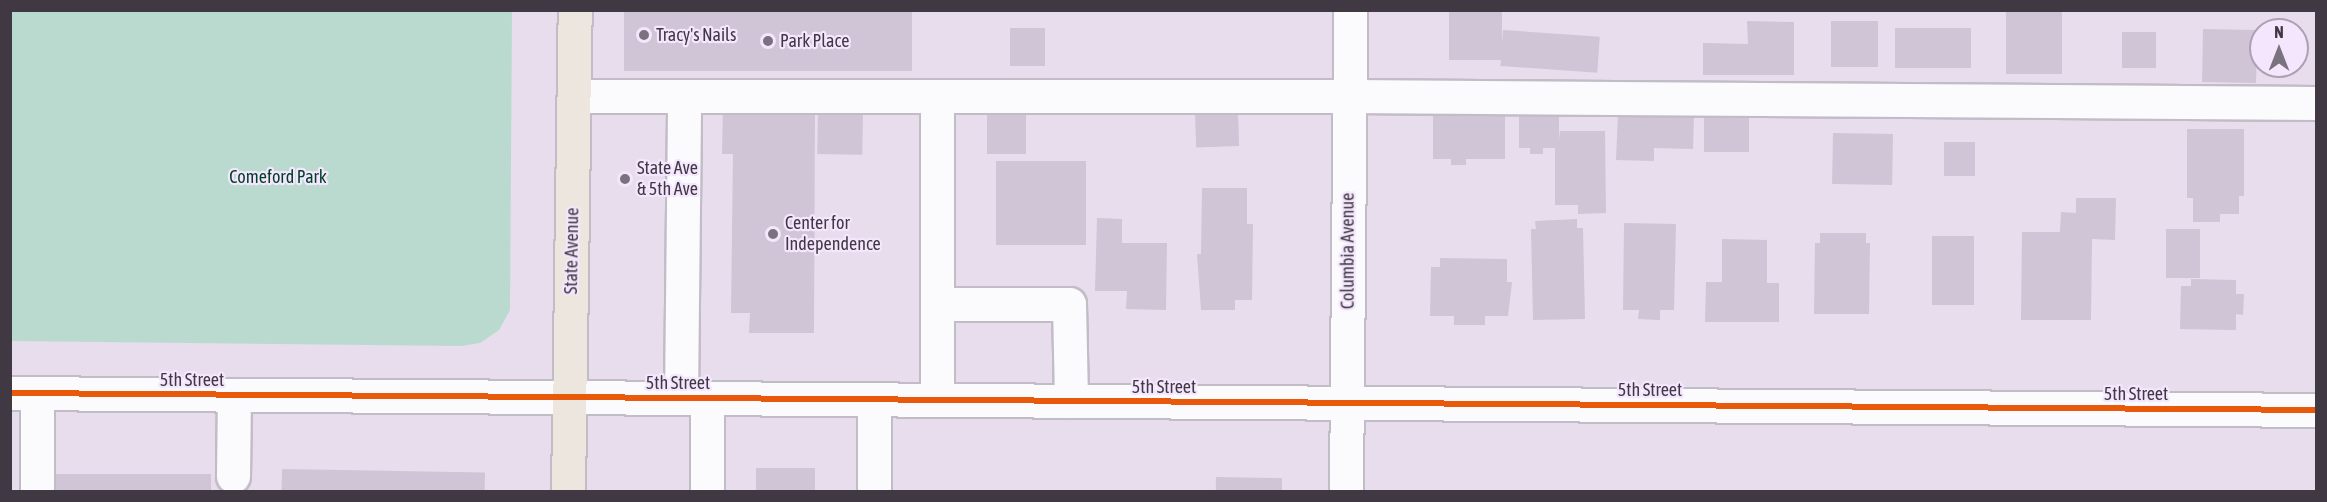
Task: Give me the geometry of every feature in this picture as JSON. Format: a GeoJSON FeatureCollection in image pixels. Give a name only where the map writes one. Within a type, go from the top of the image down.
{"type":"FeatureCollection","features":[{"type":"Feature","properties":{"kind":"main road","name":"State Avenue"},"geometry":{"type":"LineString","coordinates":[[568,492],[575,10]]}},
{"type":"Feature","properties":{"kind":"street","name":"Columbia Avenue"},"geometry":{"type":"LineString","coordinates":[[1346,492],[1350,10]]}},
{"type":"Feature","properties":{"kind":"street"},"geometry":{"type":"LineString","coordinates":[[574,96],[1349,96],[2316,103]]}},
{"type":"Feature","properties":{"kind":"street"},"geometry":{"type":"LineString","coordinates":[[684,96],[694,398],[707,492]]}},
{"type":"Feature","properties":{"kind":"street"},"geometry":{"type":"LineString","coordinates":[[937,96],[937,400]]}},
{"type":"Feature","properties":{"kind":"street"},"geometry":{"type":"LineString","coordinates":[[937,303],[1069,304],[1071,401]]}},
{"type":"Feature","properties":{"kind":"street"},"geometry":{"type":"LineString","coordinates":[[24,394],[37,492]]}},
{"type":"Feature","properties":{"kind":"street","name":"5th Street"},"geometry":{"type":"LineString","coordinates":[[24,394],[2316,410]]}},
{"type":"Feature","properties":{"kind":"street"},"geometry":{"type":"LineString","coordinates":[[233,476],[234,395]]}},
{"type":"Feature","properties":{"kind":"street"},"geometry":{"type":"LineString","coordinates":[[874,400],[874,492]]}},
{"type":"Feature","properties":{"kind":"green space","name":"Comeford Park"},"geometry":{"type":"Polygon","coordinates":[[[11,10],[512,11],[510,310],[499,330],[480,343],[461,346],[11,341],[11,10]]]}},
{"type":"Feature","properties":{"kind":"building","name":"Park Place"},"geometry":{"type":"Polygon","coordinates":[[[624,10],[912,10],[912,71],[624,71],[624,10]]]}},
{"type":"Feature","properties":{"kind":"building"},"geometry":{"type":"Polygon","coordinates":[[[1449,10],[1502,10],[1502,60],[1449,60],[1449,10]]]}},
{"type":"Feature","properties":{"kind":"building"},"geometry":{"type":"Polygon","coordinates":[[[2006,10],[2062,10],[2062,74],[2006,74],[2006,10]]]}},
{"type":"Feature","properties":{"kind":"building"},"geometry":{"type":"Polygon","coordinates":[[[1747,21],[1794,22],[1794,75],[1703,75],[1703,43],[1748,44],[1747,21]]]}},
{"type":"Feature","properties":{"kind":"building"},"geometry":{"type":"Polygon","coordinates":[[[1831,21],[1878,21],[1878,67],[1831,67],[1831,21]]]}},
{"type":"Feature","properties":{"kind":"building"},"geometry":{"type":"Polygon","coordinates":[[[1010,28],[1045,28],[1045,66],[1010,66],[1010,28]]]}},
{"type":"Feature","properties":{"kind":"building"},"geometry":{"type":"Polygon","coordinates":[[[1895,28],[1971,28],[1971,68],[1895,68],[1895,28]]]}},
{"type":"Feature","properties":{"kind":"building"},"geometry":{"type":"Polygon","coordinates":[[[2203,29],[2249,30],[2249,78],[2256,78],[2256,83],[2202,82],[2203,29]]]}},
{"type":"Feature","properties":{"kind":"building"},"geometry":{"type":"Polygon","coordinates":[[[1503,30],[1600,37],[1597,73],[1500,66],[1503,30]]]}},
{"type":"Feature","properties":{"kind":"building"},"geometry":{"type":"Polygon","coordinates":[[[2122,32],[2156,32],[2156,68],[2122,68],[2122,32]]]}},
{"type":"Feature","properties":{"kind":"building","name":"Center for Independence"},"geometry":{"type":"Polygon","coordinates":[[[723,106],[815,107],[814,333],[749,333],[750,313],[731,313],[733,154],[722,154],[723,106]]]}},
{"type":"Feature","properties":{"kind":"building"},"geometry":{"type":"Polygon","coordinates":[[[818,111],[863,112],[862,155],[817,154],[818,111]]]}},
{"type":"Feature","properties":{"kind":"building"},"geometry":{"type":"Polygon","coordinates":[[[987,112],[1026,112],[1026,154],[987,154],[987,112]]]}},
{"type":"Feature","properties":{"kind":"building"},"geometry":{"type":"Polygon","coordinates":[[[1238,112],[1239,146],[1196,147],[1195,114],[1238,112]]]}},
{"type":"Feature","properties":{"kind":"building"},"geometry":{"type":"Polygon","coordinates":[[[1433,112],[1505,112],[1505,159],[1466,159],[1466,165],[1451,165],[1451,159],[1433,159],[1433,112]]]}},
{"type":"Feature","properties":{"kind":"building"},"geometry":{"type":"Polygon","coordinates":[[[1618,113],[1694,115],[1693,149],[1654,148],[1654,161],[1616,160],[1618,113]]]}},
{"type":"Feature","properties":{"kind":"building"},"geometry":{"type":"Polygon","coordinates":[[[1519,114],[1559,114],[1559,140],[1560,131],[1605,131],[1606,213],[1578,214],[1578,205],[1555,205],[1555,148],[1543,148],[1543,154],[1530,154],[1530,148],[1519,148],[1519,114]]]}},
{"type":"Feature","properties":{"kind":"building"},"geometry":{"type":"Polygon","coordinates":[[[1704,114],[1749,114],[1749,152],[1704,152],[1704,114]]]}},
{"type":"Feature","properties":{"kind":"building"},"geometry":{"type":"Polygon","coordinates":[[[2187,129],[2244,129],[2244,196],[2239,196],[2239,214],[2220,214],[2220,222],[2193,222],[2193,198],[2187,198],[2187,129]]]}},
{"type":"Feature","properties":{"kind":"building"},"geometry":{"type":"Polygon","coordinates":[[[1833,133],[1893,134],[1892,185],[1832,184],[1833,133]]]}},
{"type":"Feature","properties":{"kind":"building"},"geometry":{"type":"Polygon","coordinates":[[[1944,142],[1975,142],[1975,176],[1944,176],[1944,142]]]}},
{"type":"Feature","properties":{"kind":"building"},"geometry":{"type":"Polygon","coordinates":[[[996,161],[1086,161],[1086,245],[996,245],[996,161]]]}},
{"type":"Feature","properties":{"kind":"building"},"geometry":{"type":"Polygon","coordinates":[[[1202,188],[1247,188],[1247,224],[1253,224],[1252,300],[1235,300],[1235,310],[1201,310],[1197,254],[1201,254],[1202,188]]]}},
{"type":"Feature","properties":{"kind":"building"},"geometry":{"type":"Polygon","coordinates":[[[2076,198],[2116,198],[2115,240],[2092,239],[2091,320],[2021,320],[2022,232],[2060,232],[2061,212],[2076,213],[2076,198]]]}},
{"type":"Feature","properties":{"kind":"building"},"geometry":{"type":"Polygon","coordinates":[[[1097,218],[1122,219],[1122,243],[1167,243],[1166,310],[1126,309],[1127,291],[1095,291],[1097,218]]]}},
{"type":"Feature","properties":{"kind":"building"},"geometry":{"type":"Polygon","coordinates":[[[1577,219],[1577,228],[1583,228],[1585,319],[1533,320],[1531,229],[1536,229],[1535,221],[1577,219]]]}},
{"type":"Feature","properties":{"kind":"building"},"geometry":{"type":"Polygon","coordinates":[[[1624,223],[1676,224],[1674,310],[1660,310],[1660,320],[1638,319],[1639,310],[1623,310],[1624,223]]]}},
{"type":"Feature","properties":{"kind":"building"},"geometry":{"type":"Polygon","coordinates":[[[2166,229],[2200,229],[2200,278],[2166,278],[2166,229]]]}},
{"type":"Feature","properties":{"kind":"building"},"geometry":{"type":"Polygon","coordinates":[[[1820,233],[1866,233],[1866,243],[1870,243],[1869,314],[1814,314],[1815,243],[1820,243],[1820,233]]]}},
{"type":"Feature","properties":{"kind":"building"},"geometry":{"type":"Polygon","coordinates":[[[1932,236],[1974,236],[1974,305],[1932,305],[1932,236]]]}},
{"type":"Feature","properties":{"kind":"building"},"geometry":{"type":"Polygon","coordinates":[[[1722,239],[1767,240],[1767,283],[1779,283],[1779,322],[1705,322],[1706,282],[1722,282],[1722,239]]]}},
{"type":"Feature","properties":{"kind":"building"},"geometry":{"type":"Polygon","coordinates":[[[1440,258],[1507,259],[1507,282],[1512,282],[1508,316],[1485,316],[1485,325],[1454,325],[1454,316],[1430,316],[1431,267],[1440,267],[1440,258]]]}},
{"type":"Feature","properties":{"kind":"building"},"geometry":{"type":"Polygon","coordinates":[[[2191,279],[2236,280],[2236,294],[2244,294],[2243,315],[2236,314],[2236,330],[2180,329],[2181,286],[2191,286],[2191,279]]]}},
{"type":"Feature","properties":{"kind":"building"},"geometry":{"type":"Polygon","coordinates":[[[756,468],[815,468],[815,492],[756,492],[756,468]]]}},
{"type":"Feature","properties":{"kind":"building"},"geometry":{"type":"Polygon","coordinates":[[[282,469],[485,473],[485,492],[282,492],[282,469]]]}},
{"type":"Feature","properties":{"kind":"building"},"geometry":{"type":"Polygon","coordinates":[[[51,474],[211,474],[211,492],[51,492],[51,474]]]}},
{"type":"Feature","properties":{"kind":"building"},"geometry":{"type":"Polygon","coordinates":[[[1216,477],[1282,478],[1282,492],[1216,492],[1216,477]]]}},
{"type":"Feature","properties":{"kind":"cycle path"},"geometry":{"type":"LineString","coordinates":[[10,393],[2316,410]]}},
{"type":"Feature","properties":{"kind":"place","name":"Tracy's Nails"},"geometry":{"type":"Point","coordinates":[644,35]}},
{"type":"Feature","properties":{"kind":"place","name":"Park Place"},"geometry":{"type":"Point","coordinates":[768,41]}},
{"type":"Feature","properties":{"kind":"place","name":"State Ave & 5th Ave"},"geometry":{"type":"Point","coordinates":[625,179]}},
{"type":"Feature","properties":{"kind":"place","name":"Center for Independence"},"geometry":{"type":"Point","coordinates":[773,234]}}]}
